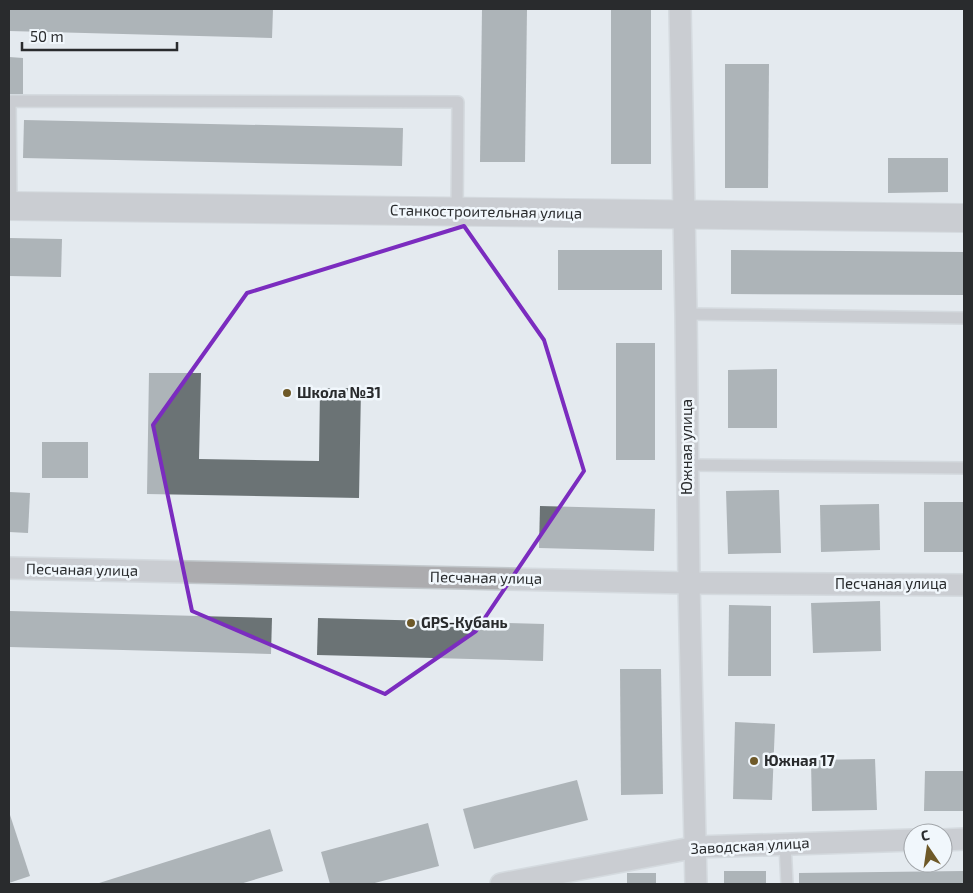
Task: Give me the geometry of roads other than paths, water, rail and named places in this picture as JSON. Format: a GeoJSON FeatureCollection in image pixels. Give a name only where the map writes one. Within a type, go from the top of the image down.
{"type":"FeatureCollection","features":[{"type":"Feature","properties":{"kind":"street","name":"Южная улица"},"geometry":{"type":"LineString","coordinates":[[680,9],[689,582],[697,847],[696,884]]}},
{"type":"Feature","properties":{"kind":"street","name":"Станкостроительная улица"},"geometry":{"type":"LineString","coordinates":[[10,206],[964,218]]}},
{"type":"Feature","properties":{"kind":"street","name":"Песчаная улица"},"geometry":{"type":"LineString","coordinates":[[9,568],[689,582],[964,585]]}},
{"type":"Feature","properties":{"kind":"street","name":"Заводская улица"},"geometry":{"type":"LineString","coordinates":[[501,884],[697,847],[903,840]]}},
{"type":"Feature","properties":{"kind":"lane"},"geometry":{"type":"LineString","coordinates":[[10,206],[10,101],[458,102],[457,212]]}},
{"type":"Feature","properties":{"kind":"lane"},"geometry":{"type":"LineString","coordinates":[[686,314],[964,318]]}},
{"type":"Feature","properties":{"kind":"lane"},"geometry":{"type":"LineString","coordinates":[[687,465],[964,468]]}},
{"type":"Feature","properties":{"kind":"lane"},"geometry":{"type":"LineString","coordinates":[[786,844],[787,884]]}},
{"type":"Feature","properties":{"kind":"place","name":"Школа №31"},"geometry":{"type":"Point","coordinates":[287,393]}},
{"type":"Feature","properties":{"kind":"place","name":"GPS-Кубань"},"geometry":{"type":"Point","coordinates":[411,623]}},
{"type":"Feature","properties":{"kind":"place","name":"Южная 17"},"geometry":{"type":"Point","coordinates":[754,761]}}]}
